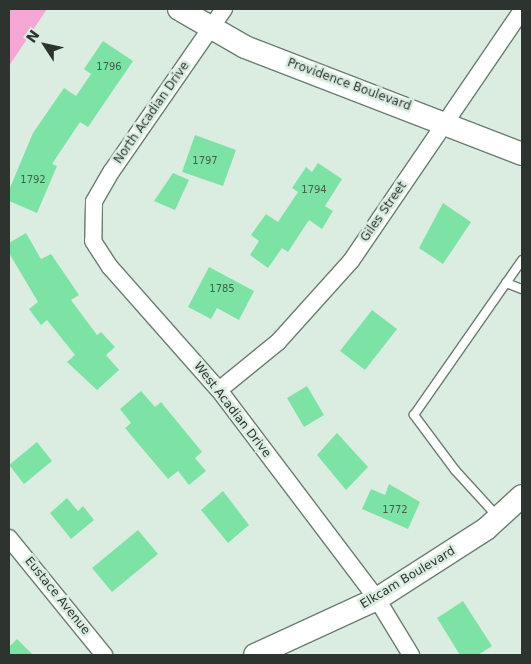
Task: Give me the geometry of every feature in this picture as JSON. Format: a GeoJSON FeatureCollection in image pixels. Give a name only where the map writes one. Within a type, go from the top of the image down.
{"type":"FeatureCollection","features":[{"type":"Feature","properties":{"kind":"main road","name":"Providence Boulevard"},"geometry":{"type":"LineString","coordinates":[[179,9],[210,29],[245,46],[447,122],[522,154]]}},
{"type":"Feature","properties":{"kind":"main road","name":"Elkcam Boulevard"},"geometry":{"type":"LineString","coordinates":[[255,655],[377,599],[499,518],[522,496]]}},
{"type":"Feature","properties":{"kind":"street","name":"North Acadian Drive"},"geometry":{"type":"LineString","coordinates":[[91,222],[94,202],[111,172],[224,9]]}},
{"type":"Feature","properties":{"kind":"street","name":"Giles Street"},"geometry":{"type":"LineString","coordinates":[[219,390],[278,342],[351,261],[522,10]]}},
{"type":"Feature","properties":{"kind":"street","name":"West Acadian Drive"},"geometry":{"type":"LineString","coordinates":[[91,222],[93,240],[110,266],[219,390],[377,599],[411,655]]}},
{"type":"Feature","properties":{"kind":"street","name":"Eustace Avenue"},"geometry":{"type":"LineString","coordinates":[[9,538],[104,655]]}},
{"type":"Feature","properties":{"kind":"lane"},"geometry":{"type":"LineString","coordinates":[[499,518],[455,470],[414,415],[522,260]]}},
{"type":"Feature","properties":{"kind":"lane"},"geometry":{"type":"LineString","coordinates":[[506,283],[522,289]]}},
{"type":"Feature","properties":{"kind":"shaded area"},"geometry":{"type":"Polygon","coordinates":[[[9,9],[47,9],[9,66],[9,9]]]}},
{"type":"Feature","properties":{"kind":"building"},"geometry":{"type":"Polygon","coordinates":[[[103,41],[133,61],[88,127],[80,122],[52,164],[57,166],[37,213],[9,201],[9,190],[33,133],[64,88],[76,96],[91,74],[84,69],[103,41]]]}},
{"type":"Feature","properties":{"kind":"building"},"geometry":{"type":"Polygon","coordinates":[[[195,135],[236,150],[223,186],[182,172],[195,135]]]}},
{"type":"Feature","properties":{"kind":"building"},"geometry":{"type":"Polygon","coordinates":[[[318,163],[342,179],[325,206],[333,211],[322,229],[309,220],[288,252],[282,248],[268,268],[250,255],[259,241],[251,235],[266,214],[278,222],[298,192],[292,188],[306,167],[312,172],[318,163]]]}},
{"type":"Feature","properties":{"kind":"building"},"geometry":{"type":"Polygon","coordinates":[[[173,173],[189,180],[175,210],[154,201],[173,173]]]}},
{"type":"Feature","properties":{"kind":"building"},"geometry":{"type":"Polygon","coordinates":[[[443,203],[471,222],[443,264],[419,248],[443,203]]]}},
{"type":"Feature","properties":{"kind":"building"},"geometry":{"type":"Polygon","coordinates":[[[26,233],[41,259],[51,254],[79,295],[71,300],[97,335],[101,332],[115,347],[106,355],[119,370],[97,390],[67,362],[75,355],[47,320],[41,325],[29,309],[38,302],[9,253],[9,243],[26,233]]]}},
{"type":"Feature","properties":{"kind":"building"},"geometry":{"type":"Polygon","coordinates":[[[209,267],[254,291],[239,320],[217,308],[211,319],[188,307],[209,267]]]}},
{"type":"Feature","properties":{"kind":"building"},"geometry":{"type":"Polygon","coordinates":[[[372,310],[397,329],[365,370],[340,351],[372,310]]]}},
{"type":"Feature","properties":{"kind":"building"},"geometry":{"type":"Polygon","coordinates":[[[307,386],[324,415],[304,427],[287,398],[307,386]]]}},
{"type":"Feature","properties":{"kind":"building"},"geometry":{"type":"Polygon","coordinates":[[[141,391],[155,407],[161,402],[202,452],[195,458],[206,471],[189,485],[178,471],[168,479],[125,428],[131,423],[120,409],[141,391]]]}},
{"type":"Feature","properties":{"kind":"building"},"geometry":{"type":"Polygon","coordinates":[[[337,433],[368,467],[346,490],[317,455],[337,433]]]}},
{"type":"Feature","properties":{"kind":"building"},"geometry":{"type":"Polygon","coordinates":[[[37,442],[52,461],[24,484],[9,465],[37,442]]]}},
{"type":"Feature","properties":{"kind":"building"},"geometry":{"type":"Polygon","coordinates":[[[389,484],[420,502],[408,529],[362,509],[371,489],[385,495],[389,484]]]}},
{"type":"Feature","properties":{"kind":"building"},"geometry":{"type":"Polygon","coordinates":[[[223,491],[249,525],[228,543],[201,510],[223,491]]]}},
{"type":"Feature","properties":{"kind":"building"},"geometry":{"type":"Polygon","coordinates":[[[67,498],[78,511],[83,506],[94,520],[71,539],[50,513],[67,498]]]}},
{"type":"Feature","properties":{"kind":"building"},"geometry":{"type":"Polygon","coordinates":[[[138,530],[158,554],[112,592],[92,568],[138,530]]]}},
{"type":"Feature","properties":{"kind":"building"},"geometry":{"type":"Polygon","coordinates":[[[463,601],[492,646],[478,655],[460,655],[437,618],[463,601]]]}},
{"type":"Feature","properties":{"kind":"building"},"geometry":{"type":"Polygon","coordinates":[[[17,639],[33,655],[9,655],[9,647],[17,639]]]}}]}
